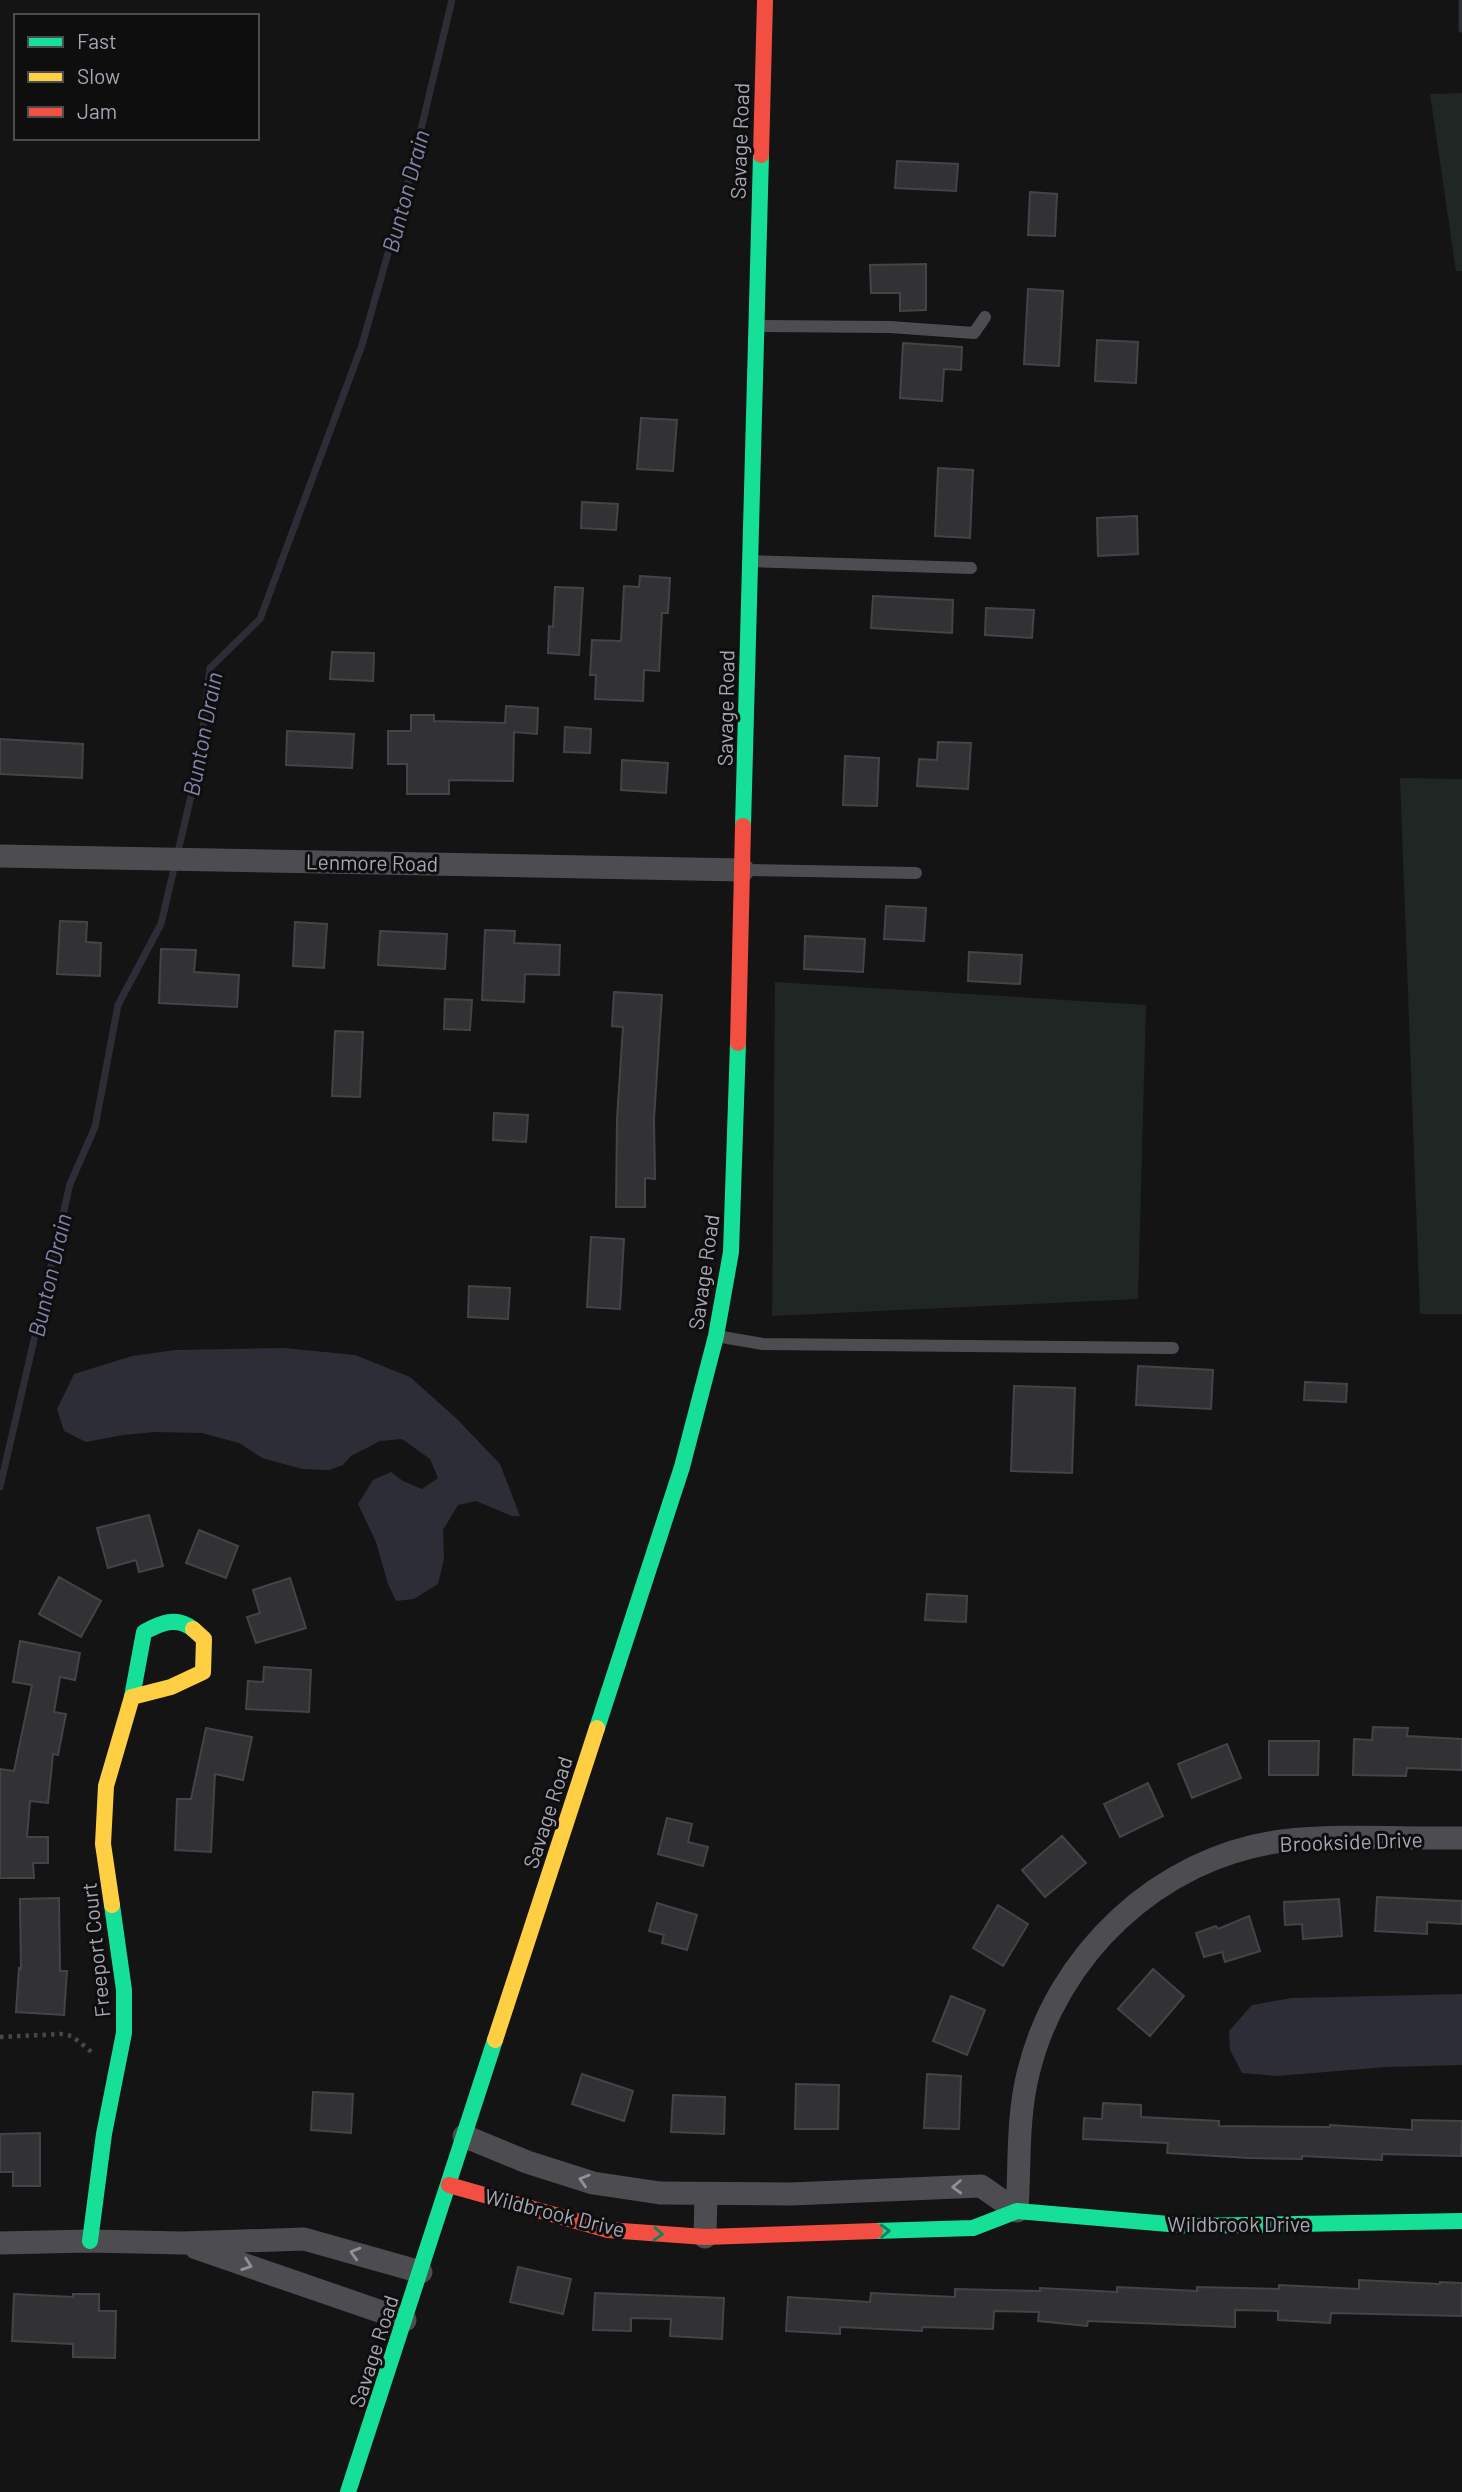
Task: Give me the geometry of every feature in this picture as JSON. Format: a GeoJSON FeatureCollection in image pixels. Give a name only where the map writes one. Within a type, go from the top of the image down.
{"type":"FeatureCollection","features":[{"type":"Feature","properties":{"kind":"street","name":"Savage Road"},"geometry":{"type":"LineString","coordinates":[[348,2492],[682,1467],[716,1336],[731,1252],[765,0]]}},
{"type":"Feature","properties":{"kind":"street","name":"Lenmore Road"},"geometry":{"type":"LineString","coordinates":[[0,856],[743,870]]}},
{"type":"Feature","properties":{"kind":"street","name":"Freeport Court"},"geometry":{"type":"LineString","coordinates":[[90,2241],[104,2134],[124,2033],[121,1954],[103,1844],[106,1786],[132,1698],[144,1632],[165,1620],[190,1624],[204,1639],[203,1672],[171,1687],[132,1698]]}},
{"type":"Feature","properties":{"kind":"street","name":"Brookside Drive"},"geometry":{"type":"LineString","coordinates":[[1017,2211],[1021,2116],[1028,2075],[1040,2034],[1067,1979],[1087,1952],[1107,1929],[1140,1900],[1209,1861],[1257,1846],[1306,1839],[1462,1838]]}},
{"type":"Feature","properties":{"kind":"street","name":"Wildbrook Drive"},"geometry":{"type":"LineString","coordinates":[[464,2136],[527,2162],[593,2183],[660,2193],[791,2194],[981,2186],[1017,2211]]}},
{"type":"Feature","properties":{"kind":"street","name":"Wildbrook Drive"},"geometry":{"type":"LineString","coordinates":[[449,2185],[608,2230],[705,2237],[972,2228],[1017,2211],[1192,2226],[1462,2221]]}},
{"type":"Feature","properties":{"kind":"street"},"geometry":{"type":"LineString","coordinates":[[705,2237],[706,2194]]}},
{"type":"Feature","properties":{"kind":"street"},"geometry":{"type":"LineString","coordinates":[[0,2243],[183,2243],[304,2239],[421,2272]]}},
{"type":"Feature","properties":{"kind":"street"},"geometry":{"type":"LineString","coordinates":[[183,2243],[405,2320]]}},
{"type":"Feature","properties":{"kind":"lane"},"geometry":{"type":"LineString","coordinates":[[756,326],[890,327],[974,333],[985,317]]}},
{"type":"Feature","properties":{"kind":"lane"},"geometry":{"type":"LineString","coordinates":[[750,561],[971,568]]}},
{"type":"Feature","properties":{"kind":"lane"},"geometry":{"type":"LineString","coordinates":[[743,870],[916,873]]}},
{"type":"Feature","properties":{"kind":"lane"},"geometry":{"type":"LineString","coordinates":[[716,1336],[763,1344],[1172,1348]]}},
{"type":"Feature","properties":{"kind":"path"},"geometry":{"type":"LineString","coordinates":[[0,2037],[61,2034],[72,2036],[96,2056]]}},
{"type":"Feature","properties":{"kind":"shaded area"},"geometry":{"type":"Polygon","coordinates":[[[1462,93],[1462,271],[1456,271],[1430,94],[1462,93]]]}},
{"type":"Feature","properties":{"kind":"shaded area"},"geometry":{"type":"Polygon","coordinates":[[[1400,778],[1462,779],[1462,1314],[1420,1314],[1400,778]]]}},
{"type":"Feature","properties":{"kind":"shaded area"},"geometry":{"type":"Polygon","coordinates":[[[775,982],[1146,1005],[1138,1299],[772,1316],[775,982]]]}},
{"type":"Feature","properties":{"kind":"shaded area"},"geometry":{"type":"Polygon","coordinates":[[[284,1348],[355,1355],[410,1377],[457,1419],[500,1464],[520,1516],[512,1516],[476,1501],[458,1505],[443,1530],[444,1559],[438,1584],[414,1599],[396,1601],[388,1584],[376,1542],[358,1504],[373,1480],[391,1472],[403,1481],[422,1489],[438,1478],[430,1459],[402,1439],[380,1441],[351,1456],[343,1465],[329,1470],[302,1469],[262,1458],[239,1443],[202,1433],[155,1432],[86,1442],[64,1431],[57,1409],[74,1374],[132,1356],[175,1350],[284,1348]]]}},
{"type":"Feature","properties":{"kind":"shaded area"},"geometry":{"type":"Polygon","coordinates":[[[1462,1994],[1462,2065],[1387,2067],[1277,2076],[1242,2073],[1230,2050],[1229,2031],[1252,2005],[1292,1998],[1462,1994]]]}},
{"type":"Feature","properties":{"kind":"building"},"geometry":{"type":"Polygon","coordinates":[[[897,161],[958,164],[956,191],[895,188],[897,161]]]}},
{"type":"Feature","properties":{"kind":"building"},"geometry":{"type":"Polygon","coordinates":[[[1030,192],[1057,194],[1055,236],[1028,235],[1030,192]]]}},
{"type":"Feature","properties":{"kind":"building"},"geometry":{"type":"Polygon","coordinates":[[[926,264],[926,310],[900,311],[900,293],[871,293],[870,265],[926,264]]]}},
{"type":"Feature","properties":{"kind":"building"},"geometry":{"type":"Polygon","coordinates":[[[1028,289],[1063,291],[1059,366],[1024,364],[1028,289]]]}},
{"type":"Feature","properties":{"kind":"building"},"geometry":{"type":"Polygon","coordinates":[[[1097,340],[1138,342],[1136,383],[1095,381],[1097,340]]]}},
{"type":"Feature","properties":{"kind":"building"},"geometry":{"type":"Polygon","coordinates":[[[903,343],[962,347],[961,370],[944,369],[942,401],[900,398],[903,343]]]}},
{"type":"Feature","properties":{"kind":"building"},"geometry":{"type":"Polygon","coordinates":[[[641,418],[677,420],[673,471],[637,469],[641,418]]]}},
{"type":"Feature","properties":{"kind":"building"},"geometry":{"type":"Polygon","coordinates":[[[938,468],[973,470],[970,538],[935,536],[938,468]]]}},
{"type":"Feature","properties":{"kind":"building"},"geometry":{"type":"Polygon","coordinates":[[[582,502],[618,504],[616,530],[581,528],[582,502]]]}},
{"type":"Feature","properties":{"kind":"building"},"geometry":{"type":"Polygon","coordinates":[[[1137,516],[1138,554],[1098,556],[1097,518],[1137,516]]]}},
{"type":"Feature","properties":{"kind":"building"},"geometry":{"type":"Polygon","coordinates":[[[640,576],[670,578],[668,613],[662,613],[659,671],[644,670],[643,701],[595,699],[596,675],[590,675],[592,640],[621,641],[624,586],[639,587],[640,576]]]}},
{"type":"Feature","properties":{"kind":"building"},"geometry":{"type":"Polygon","coordinates":[[[555,587],[583,588],[579,655],[548,653],[549,626],[553,627],[555,587]]]}},
{"type":"Feature","properties":{"kind":"building"},"geometry":{"type":"Polygon","coordinates":[[[873,596],[953,600],[952,633],[871,628],[873,596]]]}},
{"type":"Feature","properties":{"kind":"building"},"geometry":{"type":"Polygon","coordinates":[[[986,608],[1034,610],[1032,638],[985,635],[986,608]]]}},
{"type":"Feature","properties":{"kind":"building"},"geometry":{"type":"Polygon","coordinates":[[[332,652],[374,653],[373,681],[330,679],[332,652]]]}},
{"type":"Feature","properties":{"kind":"building"},"geometry":{"type":"Polygon","coordinates":[[[506,706],[538,708],[537,734],[514,732],[513,781],[449,780],[449,794],[407,794],[407,764],[388,764],[388,731],[411,731],[411,715],[434,715],[434,721],[505,723],[506,706]]]}},
{"type":"Feature","properties":{"kind":"building"},"geometry":{"type":"Polygon","coordinates":[[[565,727],[591,729],[590,753],[564,752],[565,727]]]}},
{"type":"Feature","properties":{"kind":"building"},"geometry":{"type":"Polygon","coordinates":[[[287,731],[354,734],[352,768],[286,765],[287,731]]]}},
{"type":"Feature","properties":{"kind":"building"},"geometry":{"type":"Polygon","coordinates":[[[0,739],[83,744],[82,778],[0,774],[0,739]]]}},
{"type":"Feature","properties":{"kind":"building"},"geometry":{"type":"Polygon","coordinates":[[[938,742],[971,743],[968,789],[917,786],[919,759],[937,760],[938,742]]]}},
{"type":"Feature","properties":{"kind":"building"},"geometry":{"type":"Polygon","coordinates":[[[845,756],[879,758],[877,806],[843,805],[845,756]]]}},
{"type":"Feature","properties":{"kind":"building"},"geometry":{"type":"Polygon","coordinates":[[[622,760],[668,763],[666,793],[621,790],[622,760]]]}},
{"type":"Feature","properties":{"kind":"building"},"geometry":{"type":"Polygon","coordinates":[[[886,906],[926,908],[924,941],[884,939],[886,906]]]}},
{"type":"Feature","properties":{"kind":"building"},"geometry":{"type":"Polygon","coordinates":[[[60,921],[87,922],[86,942],[101,943],[100,976],[57,974],[60,921]]]}},
{"type":"Feature","properties":{"kind":"building"},"geometry":{"type":"Polygon","coordinates":[[[295,922],[327,924],[324,968],[293,966],[295,922]]]}},
{"type":"Feature","properties":{"kind":"building"},"geometry":{"type":"Polygon","coordinates":[[[485,930],[515,931],[514,943],[560,945],[559,975],[525,974],[524,1002],[482,1000],[485,930]]]}},
{"type":"Feature","properties":{"kind":"building"},"geometry":{"type":"Polygon","coordinates":[[[380,931],[447,934],[445,969],[378,965],[380,931]]]}},
{"type":"Feature","properties":{"kind":"building"},"geometry":{"type":"Polygon","coordinates":[[[805,936],[865,939],[863,972],[804,969],[805,936]]]}},
{"type":"Feature","properties":{"kind":"building"},"geometry":{"type":"Polygon","coordinates":[[[161,949],[196,950],[194,972],[239,975],[237,1007],[159,1003],[161,949]]]}},
{"type":"Feature","properties":{"kind":"building"},"geometry":{"type":"Polygon","coordinates":[[[969,952],[1022,955],[1020,984],[968,981],[969,952]]]}},
{"type":"Feature","properties":{"kind":"building"},"geometry":{"type":"Polygon","coordinates":[[[614,992],[662,995],[654,1119],[655,1179],[645,1178],[645,1207],[616,1207],[617,1119],[623,1027],[612,1026],[614,992]]]}},
{"type":"Feature","properties":{"kind":"building"},"geometry":{"type":"Polygon","coordinates":[[[445,999],[472,1000],[470,1030],[444,1029],[445,999]]]}},
{"type":"Feature","properties":{"kind":"building"},"geometry":{"type":"Polygon","coordinates":[[[335,1031],[363,1032],[360,1097],[332,1096],[335,1031]]]}},
{"type":"Feature","properties":{"kind":"building"},"geometry":{"type":"Polygon","coordinates":[[[494,1113],[528,1115],[526,1142],[493,1140],[494,1113]]]}},
{"type":"Feature","properties":{"kind":"building"},"geometry":{"type":"Polygon","coordinates":[[[591,1237],[624,1239],[620,1309],[587,1307],[591,1237]]]}},
{"type":"Feature","properties":{"kind":"building"},"geometry":{"type":"Polygon","coordinates":[[[469,1286],[510,1288],[508,1319],[468,1317],[469,1286]]]}},
{"type":"Feature","properties":{"kind":"building"},"geometry":{"type":"Polygon","coordinates":[[[1138,1366],[1213,1370],[1211,1409],[1136,1405],[1138,1366]]]}},
{"type":"Feature","properties":{"kind":"building"},"geometry":{"type":"Polygon","coordinates":[[[1305,1382],[1347,1384],[1346,1402],[1304,1400],[1305,1382]]]}},
{"type":"Feature","properties":{"kind":"building"},"geometry":{"type":"Polygon","coordinates":[[[1014,1386],[1075,1388],[1072,1473],[1011,1471],[1014,1386]]]}},
{"type":"Feature","properties":{"kind":"building"},"geometry":{"type":"Polygon","coordinates":[[[149,1515],[163,1566],[139,1572],[136,1560],[108,1568],[97,1528],[149,1515]]]}},
{"type":"Feature","properties":{"kind":"building"},"geometry":{"type":"Polygon","coordinates":[[[199,1530],[238,1546],[226,1578],[186,1563],[199,1530]]]}},
{"type":"Feature","properties":{"kind":"building"},"geometry":{"type":"Polygon","coordinates":[[[59,1577],[101,1601],[81,1637],[39,1614],[59,1577]]]}},
{"type":"Feature","properties":{"kind":"building"},"geometry":{"type":"Polygon","coordinates":[[[290,1578],[306,1628],[256,1643],[247,1617],[260,1613],[253,1590],[290,1578]]]}},
{"type":"Feature","properties":{"kind":"building"},"geometry":{"type":"Polygon","coordinates":[[[927,1594],[967,1596],[966,1622],[925,1620],[927,1594]]]}},
{"type":"Feature","properties":{"kind":"building"},"geometry":{"type":"Polygon","coordinates":[[[20,1641],[80,1653],[75,1680],[60,1677],[54,1712],[66,1714],[58,1755],[53,1754],[48,1803],[30,1801],[27,1837],[48,1837],[48,1863],[33,1863],[34,1878],[0,1878],[0,1769],[14,1771],[32,1685],[13,1682],[20,1641]]]}},
{"type":"Feature","properties":{"kind":"building"},"geometry":{"type":"Polygon","coordinates":[[[264,1667],[311,1670],[309,1712],[246,1709],[248,1681],[263,1682],[264,1667]]]}},
{"type":"Feature","properties":{"kind":"building"},"geometry":{"type":"Polygon","coordinates":[[[1373,1727],[1408,1728],[1407,1736],[1462,1739],[1462,1770],[1407,1768],[1406,1776],[1353,1775],[1354,1739],[1372,1740],[1373,1727]]]}},
{"type":"Feature","properties":{"kind":"building"},"geometry":{"type":"Polygon","coordinates":[[[206,1728],[252,1737],[243,1780],[215,1774],[211,1852],[175,1850],[177,1799],[191,1799],[206,1728]]]}},
{"type":"Feature","properties":{"kind":"building"},"geometry":{"type":"Polygon","coordinates":[[[1269,1741],[1319,1741],[1318,1775],[1269,1775],[1269,1741]]]}},
{"type":"Feature","properties":{"kind":"building"},"geometry":{"type":"Polygon","coordinates":[[[1227,1744],[1241,1778],[1192,1798],[1178,1764],[1227,1744]]]}},
{"type":"Feature","properties":{"kind":"building"},"geometry":{"type":"Polygon","coordinates":[[[1148,1783],[1163,1816],[1120,1837],[1104,1804],[1148,1783]]]}},
{"type":"Feature","properties":{"kind":"building"},"geometry":{"type":"Polygon","coordinates":[[[667,1818],[692,1824],[688,1842],[708,1847],[703,1866],[658,1854],[667,1818]]]}},
{"type":"Feature","properties":{"kind":"building"},"geometry":{"type":"Polygon","coordinates":[[[1062,1836],[1086,1863],[1045,1897],[1022,1870],[1062,1836]]]}},
{"type":"Feature","properties":{"kind":"building"},"geometry":{"type":"Polygon","coordinates":[[[1377,1897],[1462,1901],[1462,1924],[1427,1922],[1427,1934],[1375,1931],[1377,1897]]]}},
{"type":"Feature","properties":{"kind":"building"},"geometry":{"type":"Polygon","coordinates":[[[59,1898],[60,1971],[67,1971],[64,2015],[16,2012],[19,1968],[21,1969],[20,1899],[59,1898]]]}},
{"type":"Feature","properties":{"kind":"building"},"geometry":{"type":"Polygon","coordinates":[[[1339,1899],[1342,1936],[1303,1939],[1302,1924],[1285,1925],[1284,1902],[1339,1899]]]}},
{"type":"Feature","properties":{"kind":"building"},"geometry":{"type":"Polygon","coordinates":[[[657,1903],[697,1915],[687,1950],[662,1943],[664,1935],[649,1931],[657,1903]]]}},
{"type":"Feature","properties":{"kind":"building"},"geometry":{"type":"Polygon","coordinates":[[[998,1905],[1028,1924],[1003,1966],[973,1948],[998,1905]]]}},
{"type":"Feature","properties":{"kind":"building"},"geometry":{"type":"Polygon","coordinates":[[[1249,1916],[1260,1951],[1225,1962],[1222,1952],[1204,1957],[1196,1933],[1216,1926],[1218,1929],[1249,1916]]]}},
{"type":"Feature","properties":{"kind":"building"},"geometry":{"type":"Polygon","coordinates":[[[1153,1969],[1184,1996],[1150,2036],[1118,2009],[1153,1969]]]}},
{"type":"Feature","properties":{"kind":"building"},"geometry":{"type":"Polygon","coordinates":[[[951,1996],[985,2010],[967,2055],[933,2041],[951,1996]]]}},
{"type":"Feature","properties":{"kind":"building"},"geometry":{"type":"Polygon","coordinates":[[[582,2074],[633,2091],[624,2121],[572,2104],[582,2074]]]}},
{"type":"Feature","properties":{"kind":"building"},"geometry":{"type":"Polygon","coordinates":[[[927,2074],[961,2076],[959,2129],[924,2128],[927,2074]]]}},
{"type":"Feature","properties":{"kind":"building"},"geometry":{"type":"Polygon","coordinates":[[[796,2084],[839,2085],[838,2129],[795,2129],[796,2084]]]}},
{"type":"Feature","properties":{"kind":"building"},"geometry":{"type":"Polygon","coordinates":[[[313,2092],[353,2094],[351,2133],[311,2130],[313,2092]]]}},
{"type":"Feature","properties":{"kind":"building"},"geometry":{"type":"Polygon","coordinates":[[[673,2095],[725,2097],[724,2134],[671,2132],[673,2095]]]}},
{"type":"Feature","properties":{"kind":"building"},"geometry":{"type":"Polygon","coordinates":[[[1103,2103],[1141,2105],[1141,2117],[1219,2121],[1219,2126],[1330,2125],[1412,2130],[1412,2120],[1462,2121],[1461,2156],[1382,2154],[1382,2160],[1302,2156],[1302,2159],[1249,2158],[1167,2153],[1168,2143],[1083,2139],[1084,2118],[1102,2119],[1103,2103]]]}},
{"type":"Feature","properties":{"kind":"building"},"geometry":{"type":"Polygon","coordinates":[[[40,2133],[40,2186],[13,2186],[13,2172],[0,2172],[0,2134],[40,2133]]]}},
{"type":"Feature","properties":{"kind":"building"},"geometry":{"type":"Polygon","coordinates":[[[518,2267],[571,2279],[563,2314],[510,2302],[518,2267]]]}},
{"type":"Feature","properties":{"kind":"building"},"geometry":{"type":"Polygon","coordinates":[[[1359,2280],[1462,2283],[1462,2316],[1331,2313],[1330,2323],[1278,2320],[1278,2311],[1235,2310],[1235,2327],[1088,2321],[1087,2326],[1038,2321],[1039,2312],[994,2311],[993,2329],[922,2327],[922,2331],[840,2327],[840,2334],[786,2331],[788,2297],[870,2302],[871,2293],[955,2297],[955,2289],[1040,2291],[1040,2288],[1117,2292],[1117,2287],[1197,2291],[1197,2287],[1279,2289],[1279,2285],[1359,2289],[1359,2280]]]}},
{"type":"Feature","properties":{"kind":"building"},"geometry":{"type":"Polygon","coordinates":[[[595,2293],[724,2298],[722,2339],[670,2336],[671,2319],[631,2318],[631,2331],[593,2330],[595,2293]]]}},
{"type":"Feature","properties":{"kind":"building"},"geometry":{"type":"Polygon","coordinates":[[[14,2294],[73,2297],[73,2294],[99,2294],[99,2311],[116,2311],[115,2358],[73,2357],[73,2344],[12,2341],[14,2294]]]}},
{"type":"Feature","properties":{"kind":"waterway","name":"Bunton Drain"},"geometry":{"type":"LineString","coordinates":[[0,1487],[70,1184],[95,1127],[118,1005],[161,924],[199,762],[210,668],[260,619],[362,345],[409,179],[452,0]]}},
{"type":"Feature","properties":{"kind":"waterway"},"geometry":{"type":"LineString","coordinates":[[1462,0],[1462,29]]}},
{"type":"Feature","properties":{"kind":"traffic: fast"},"geometry":{"type":"LineString","coordinates":[[743,826],[761,155]]}},
{"type":"Feature","properties":{"kind":"traffic: fast"},"geometry":{"type":"LineString","coordinates":[[597,1728],[682,1467],[716,1336],[731,1252],[738,1043]]}},
{"type":"Feature","properties":{"kind":"traffic: fast"},"geometry":{"type":"LineString","coordinates":[[132,1697],[144,1632],[175,1622],[193,1629]]}},
{"type":"Feature","properties":{"kind":"traffic: fast"},"geometry":{"type":"LineString","coordinates":[[90,2241],[104,2134],[124,2033],[124,1990],[112,1905]]}},
{"type":"Feature","properties":{"kind":"traffic: fast"},"geometry":{"type":"LineString","coordinates":[[348,2492],[495,2040]]}},
{"type":"Feature","properties":{"kind":"traffic: fast"},"geometry":{"type":"LineString","coordinates":[[875,2231],[973,2228],[1017,2211],[1192,2226],[1462,2221]]}},
{"type":"Feature","properties":{"kind":"traffic: slow"},"geometry":{"type":"LineString","coordinates":[[112,1905],[103,1844],[106,1786],[132,1697],[171,1687],[203,1672],[204,1639],[193,1629]]}},
{"type":"Feature","properties":{"kind":"traffic: slow"},"geometry":{"type":"LineString","coordinates":[[495,2040],[597,1728]]}},
{"type":"Feature","properties":{"kind":"traffic: jam"},"geometry":{"type":"LineString","coordinates":[[761,155],[765,0]]}},
{"type":"Feature","properties":{"kind":"traffic: jam"},"geometry":{"type":"LineString","coordinates":[[738,1043],[743,826]]}},
{"type":"Feature","properties":{"kind":"traffic: jam"},"geometry":{"type":"LineString","coordinates":[[449,2185],[608,2230],[705,2237],[875,2231]]}}]}
